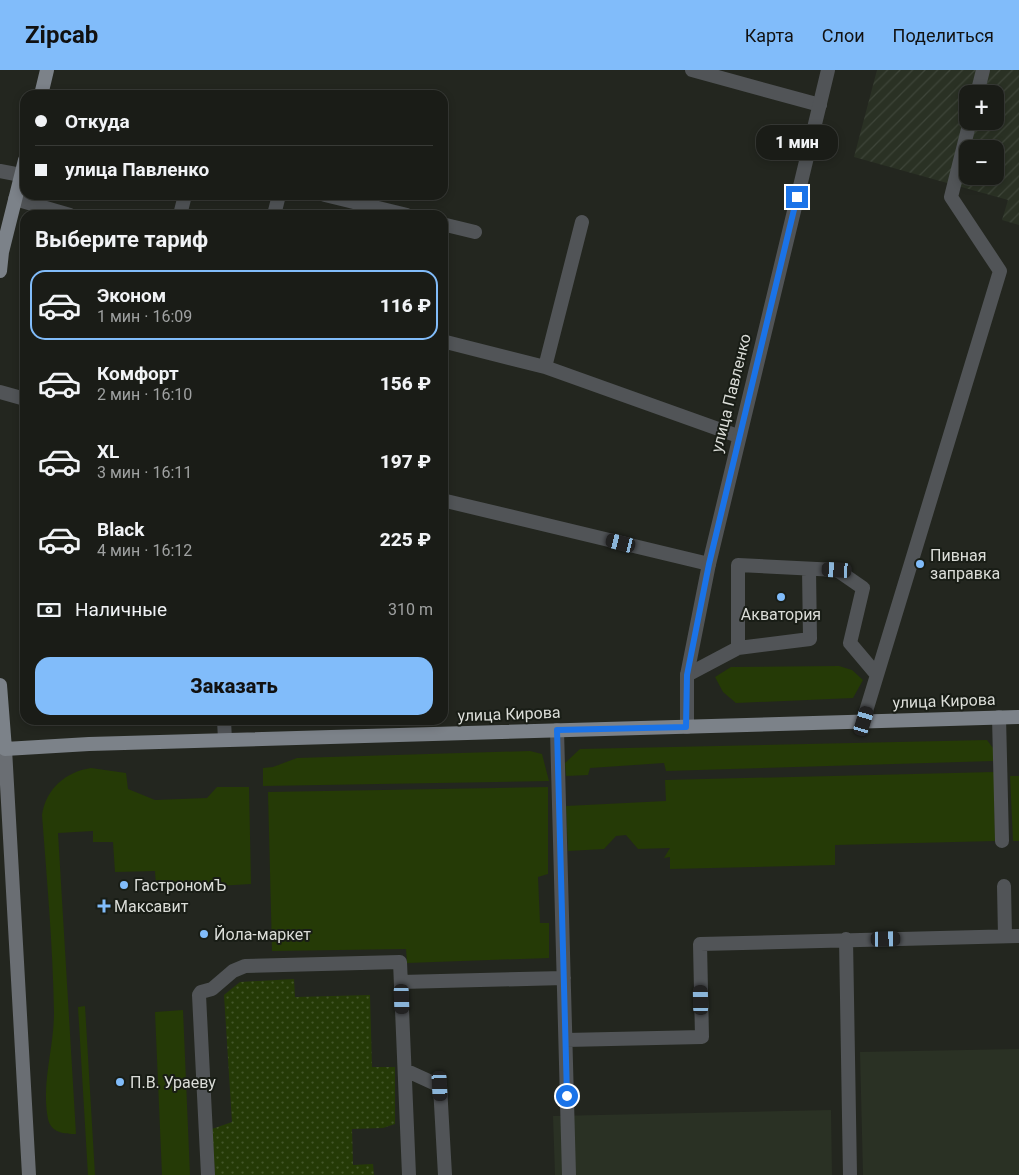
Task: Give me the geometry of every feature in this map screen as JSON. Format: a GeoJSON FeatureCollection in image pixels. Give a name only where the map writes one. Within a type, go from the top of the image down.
{"type":"FeatureCollection","features":[{"type":"Feature","properties":{"kind":"main road"},"geometry":{"type":"LineString","coordinates":[[42,90],[47,70]]}},
{"type":"Feature","properties":{"kind":"main road"},"geometry":{"type":"LineString","coordinates":[[0,271],[2,252],[20,179]]}},
{"type":"Feature","properties":{"kind":"main road"},"geometry":{"type":"LineString","coordinates":[[0,685],[2,749],[29,1175]]}},
{"type":"Feature","properties":{"kind":"main road","name":"улица Кирова"},"geometry":{"type":"LineString","coordinates":[[2,749],[225,740],[1019,717]]}},
{"type":"Feature","properties":{"kind":"street"},"geometry":{"type":"LineString","coordinates":[[692,70],[820,105]]}},
{"type":"Feature","properties":{"kind":"street","name":"улица Павленко"},"geometry":{"type":"LineString","coordinates":[[686,727],[687,675],[709,564],[738,436],[828,70]]}},
{"type":"Feature","properties":{"kind":"street"},"geometry":{"type":"LineString","coordinates":[[979,85],[983,70]]}},
{"type":"Feature","properties":{"kind":"street"},"geometry":{"type":"LineString","coordinates":[[864,721],[1000,270],[951,196],[968,130]]}},
{"type":"Feature","properties":{"kind":"street"},"geometry":{"type":"LineString","coordinates":[[0,170],[20,175]]}},
{"type":"Feature","properties":{"kind":"street"},"geometry":{"type":"LineString","coordinates":[[15,200],[52,210]]}},
{"type":"Feature","properties":{"kind":"street"},"geometry":{"type":"LineString","coordinates":[[346,200],[386,210]]}},
{"type":"Feature","properties":{"kind":"street"},"geometry":{"type":"LineString","coordinates":[[545,367],[582,222]]}},
{"type":"Feature","properties":{"kind":"street"},"geometry":{"type":"LineString","coordinates":[[448,226],[474,232]]}},
{"type":"Feature","properties":{"kind":"street"},"geometry":{"type":"LineString","coordinates":[[448,343],[545,367],[738,436]]}},
{"type":"Feature","properties":{"kind":"street"},"geometry":{"type":"LineString","coordinates":[[0,392],[20,398]]}},
{"type":"Feature","properties":{"kind":"street"},"geometry":{"type":"LineString","coordinates":[[448,501],[709,564]]}},
{"type":"Feature","properties":{"kind":"street"},"geometry":{"type":"LineString","coordinates":[[738,648],[738,565],[837,570],[863,588],[850,643],[878,675]]}},
{"type":"Feature","properties":{"kind":"street"},"geometry":{"type":"LineString","coordinates":[[687,675],[738,648],[810,639],[809,568]]}},
{"type":"Feature","properties":{"kind":"street"},"geometry":{"type":"LineString","coordinates":[[999,717],[1002,841]]}},
{"type":"Feature","properties":{"kind":"street"},"geometry":{"type":"LineString","coordinates":[[224,725],[225,740]]}},
{"type":"Feature","properties":{"kind":"street"},"geometry":{"type":"LineString","coordinates":[[557,730],[569,1175]]}},
{"type":"Feature","properties":{"kind":"street"},"geometry":{"type":"LineString","coordinates":[[566,1040],[702,1037],[700,944],[1012,936],[1004,886]]}},
{"type":"Feature","properties":{"kind":"street"},"geometry":{"type":"LineString","coordinates":[[846,940],[850,1175]]}},
{"type":"Feature","properties":{"kind":"street"},"geometry":{"type":"LineString","coordinates":[[208,1175],[199,995],[201,992],[212,989],[233,971],[245,966],[400,962],[409,1175]]}},
{"type":"Feature","properties":{"kind":"street"},"geometry":{"type":"LineString","coordinates":[[401,982],[564,978]]}},
{"type":"Feature","properties":{"kind":"street"},"geometry":{"type":"LineString","coordinates":[[405,1070],[440,1086],[445,1175]]}},
{"type":"Feature","properties":{"kind":"shaded area"},"geometry":{"type":"Polygon","coordinates":[[[877,70],[1019,70],[1019,225],[1002,220],[1008,200],[854,157],[877,70]]]}},
{"type":"Feature","properties":{"kind":"shaded area"},"geometry":{"type":"Polygon","coordinates":[[[1019,1049],[1019,1175],[863,1175],[860,1052],[1019,1049]]]}},
{"type":"Feature","properties":{"kind":"shaded area"},"geometry":{"type":"Polygon","coordinates":[[[831,1110],[832,1175],[555,1175],[553,1116],[831,1110]]]}},
{"type":"Feature","properties":{"kind":"green space"},"geometry":{"type":"Polygon","coordinates":[[[839,666],[852,670],[863,680],[853,698],[736,703],[723,692],[715,677],[731,667],[839,666]]]}},
{"type":"Feature","properties":{"kind":"green space"},"geometry":{"type":"Polygon","coordinates":[[[987,740],[993,748],[993,761],[666,771],[664,763],[590,768],[588,775],[566,776],[565,763],[580,749],[987,740]]]}},
{"type":"Feature","properties":{"kind":"green space"},"geometry":{"type":"Polygon","coordinates":[[[530,751],[542,754],[549,781],[263,786],[263,768],[273,767],[297,758],[530,751]]]}},
{"type":"Feature","properties":{"kind":"green space"},"geometry":{"type":"Polygon","coordinates":[[[91,768],[126,773],[128,789],[155,800],[207,798],[217,787],[249,787],[251,884],[217,886],[217,882],[156,885],[155,871],[115,872],[113,842],[93,842],[93,831],[58,833],[76,1134],[72,1134],[59,1132],[52,1127],[48,1119],[46,1106],[54,1013],[42,815],[48,797],[58,783],[73,773],[91,768]]]}},
{"type":"Feature","properties":{"kind":"green space"},"geometry":{"type":"Polygon","coordinates":[[[994,772],[995,841],[835,845],[835,865],[670,869],[670,857],[664,858],[670,848],[638,849],[626,835],[616,836],[604,849],[568,851],[566,806],[666,801],[665,780],[994,772]]]}},
{"type":"Feature","properties":{"kind":"green space"},"geometry":{"type":"Polygon","coordinates":[[[1010,776],[1019,776],[1019,841],[1013,841],[1010,776]]]}},
{"type":"Feature","properties":{"kind":"green space"},"geometry":{"type":"Polygon","coordinates":[[[548,787],[548,874],[538,877],[540,923],[549,923],[549,958],[407,963],[406,949],[272,951],[268,792],[548,787]]]}},
{"type":"Feature","properties":{"kind":"green space"},"geometry":{"type":"Polygon","coordinates":[[[294,979],[295,997],[370,995],[372,1067],[395,1067],[395,1124],[383,1128],[352,1129],[353,1165],[373,1164],[374,1175],[215,1175],[212,1129],[232,1122],[224,995],[240,982],[294,979]]]}},
{"type":"Feature","properties":{"kind":"green space"},"geometry":{"type":"Polygon","coordinates":[[[85,1006],[95,1175],[88,1175],[78,1007],[85,1006]]]}},
{"type":"Feature","properties":{"kind":"green space"},"geometry":{"type":"Polygon","coordinates":[[[183,1010],[190,1175],[162,1175],[155,1012],[183,1010]]]}},
{"type":"Feature","properties":{"kind":"place","name":"Пивная заправка"},"geometry":{"type":"Point","coordinates":[920,564]}},
{"type":"Feature","properties":{"kind":"place","name":"Акватория"},"geometry":{"type":"Point","coordinates":[781,597]}},
{"type":"Feature","properties":{"kind":"place","name":"ГастрономЪ"},"geometry":{"type":"Point","coordinates":[124,885]}},
{"type":"Feature","properties":{"kind":"place","name":"Максавит"},"geometry":{"type":"Point","coordinates":[104,906]}},
{"type":"Feature","properties":{"kind":"place","name":"Йола-маркет"},"geometry":{"type":"Point","coordinates":[204,934]}},
{"type":"Feature","properties":{"kind":"place","name":"П.В. Ураеву"},"geometry":{"type":"Point","coordinates":[120,1082]}},
{"type":"Feature","properties":{"kind":"route"},"geometry":{"type":"LineString","coordinates":[[567,1096],[557,730],[686,727],[687,675],[709,564],[738,436],[797,197]]}}]}
